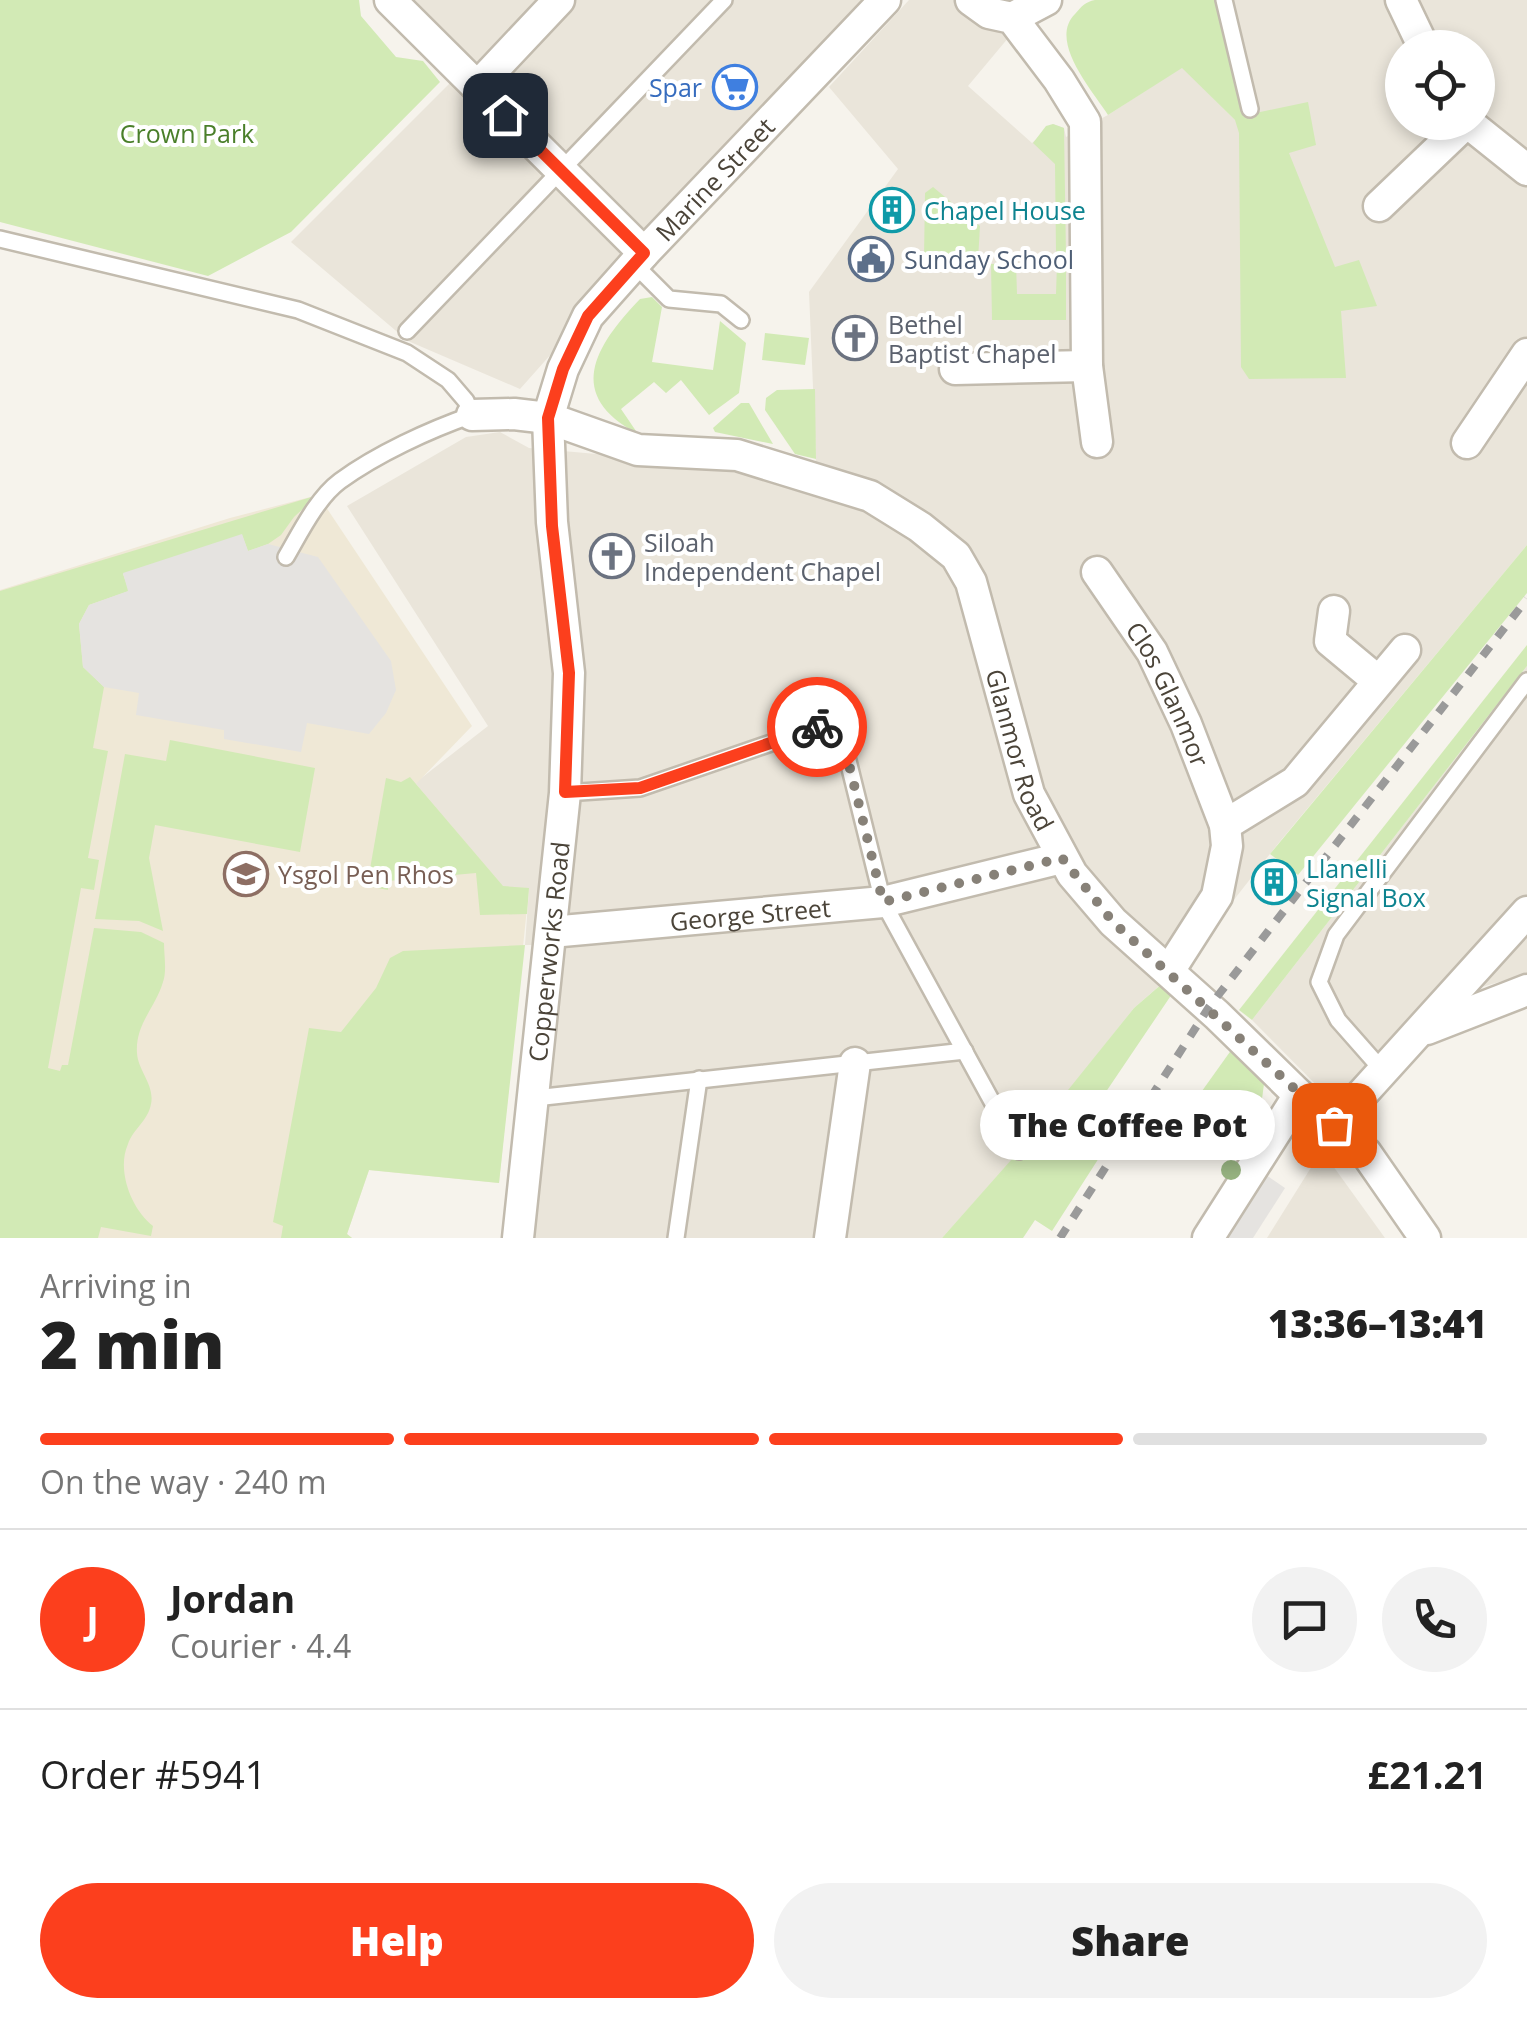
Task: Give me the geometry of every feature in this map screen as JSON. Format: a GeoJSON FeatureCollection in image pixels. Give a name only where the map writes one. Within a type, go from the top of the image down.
{"type":"FeatureCollection","features":[{"type":"Feature","properties":{"kind":"street"},"geometry":{"type":"LineString","coordinates":[[477,87],[559,0]]}},
{"type":"Feature","properties":{"kind":"street","name":"Marine Street"},"geometry":{"type":"LineString","coordinates":[[563,369],[588,316],[884,0]]}},
{"type":"Feature","properties":{"kind":"street"},"geometry":{"type":"LineString","coordinates":[[971,0],[989,14],[1012,18],[1046,0]]}},
{"type":"Feature","properties":{"kind":"street"},"geometry":{"type":"LineString","coordinates":[[1401,0],[1415,30]]}},
{"type":"Feature","properties":{"kind":"street"},"geometry":{"type":"LineString","coordinates":[[405,5],[639,259]]}},
{"type":"Feature","properties":{"kind":"street"},"geometry":{"type":"LineString","coordinates":[[1012,18],[1085,122],[1087,366],[1098,442]]}},
{"type":"Feature","properties":{"kind":"street"},"geometry":{"type":"LineString","coordinates":[[1380,206],[1448,140]]}},
{"type":"Feature","properties":{"kind":"street"},"geometry":{"type":"LineString","coordinates":[[1490,140],[1527,170]]}},
{"type":"Feature","properties":{"kind":"street"},"geometry":{"type":"LineString","coordinates":[[1466,442],[1527,354]]}},
{"type":"Feature","properties":{"kind":"street"},"geometry":{"type":"LineString","coordinates":[[955,369],[1027,381],[1087,366]]}},
{"type":"Feature","properties":{"kind":"street","name":"Copperworks Road"},"geometry":{"type":"LineString","coordinates":[[518,1238],[565,792],[569,673],[552,526],[548,418],[563,369]]}},
{"type":"Feature","properties":{"kind":"street","name":"Glanmor Road"},"geometry":{"type":"LineString","coordinates":[[472,416],[514,414],[548,418],[638,450],[737,455],[870,496],[920,527],[956,556],[972,582],[1029,794],[1062,858],[1113,922],[1366,1153],[1424,1238]]}},
{"type":"Feature","properties":{"kind":"street","name":"Clos Glanmor"},"geometry":{"type":"LineString","coordinates":[[1097,572],[1152,652],[1186,724],[1225,825],[1227,846],[1217,896],[1169,971]]}},
{"type":"Feature","properties":{"kind":"street"},"geometry":{"type":"LineString","coordinates":[[1334,611],[1330,641],[1378,681]]}},
{"type":"Feature","properties":{"kind":"street"},"geometry":{"type":"LineString","coordinates":[[1225,825],[1294,782],[1405,650]]}},
{"type":"Feature","properties":{"kind":"street","name":"George Street"},"geometry":{"type":"LineString","coordinates":[[552,932],[883,902],[1062,858]]}},
{"type":"Feature","properties":{"kind":"street"},"geometry":{"type":"LineString","coordinates":[[1334,1125],[1527,912]]}},
{"type":"Feature","properties":{"kind":"street"},"geometry":{"type":"LineString","coordinates":[[1418,1032],[1527,990]]}},
{"type":"Feature","properties":{"kind":"street"},"geometry":{"type":"LineString","coordinates":[[830,1238],[855,1063]]}},
{"type":"Feature","properties":{"kind":"street"},"geometry":{"type":"LineString","coordinates":[[1208,1238],[1299,1095]]}},
{"type":"Feature","properties":{"kind":"lane"},"geometry":{"type":"LineString","coordinates":[[408,330],[724,0]]}},
{"type":"Feature","properties":{"kind":"lane"},"geometry":{"type":"LineString","coordinates":[[1224,0],[1250,109]]}},
{"type":"Feature","properties":{"kind":"lane"},"geometry":{"type":"LineString","coordinates":[[0,239],[298,310],[407,352],[448,380],[472,416],[432,429],[338,483],[286,557]]}},
{"type":"Feature","properties":{"kind":"lane"},"geometry":{"type":"LineString","coordinates":[[639,259],[669,299],[721,304],[742,320]]}},
{"type":"Feature","properties":{"kind":"lane"},"geometry":{"type":"LineString","coordinates":[[1383,1071],[1338,1020],[1319,982],[1336,935],[1527,681]]}},
{"type":"Feature","properties":{"kind":"lane"},"geometry":{"type":"LineString","coordinates":[[565,792],[640,788],[838,720],[883,902],[1019,1151]]}},
{"type":"Feature","properties":{"kind":"lane"},"geometry":{"type":"LineString","coordinates":[[535,1098],[965,1051]]}},
{"type":"Feature","properties":{"kind":"lane"},"geometry":{"type":"LineString","coordinates":[[676,1238],[699,1080]]}},
{"type":"Feature","properties":{"kind":"shaded area"},"geometry":{"type":"Polygon","coordinates":[[[387,0],[866,0],[520,389],[408,341],[291,242],[474,59],[387,0]]]}},
{"type":"Feature","properties":{"kind":"shaded area"},"geometry":{"type":"Polygon","coordinates":[[[909,0],[1040,0],[968,86],[1032,143],[1053,124],[1064,128],[1066,137],[1182,67],[1235,120],[1255,112],[1232,0],[1527,0],[1527,545],[1277,845],[1182,966],[1134,1008],[1023,1148],[942,1238],[533,1238],[565,945],[525,945],[529,889],[503,887],[415,783],[488,726],[347,506],[466,437],[500,432],[529,448],[698,463],[808,489],[816,459],[809,292],[898,169],[829,87],[909,0]]]}},
{"type":"Feature","properties":{"kind":"shaded area","name":"Ysgol Pen Rhos"},"geometry":{"type":"Polygon","coordinates":[[[318,495],[472,726],[416,784],[503,886],[529,888],[499,1183],[369,1170],[347,1234],[352,1238],[0,1238],[0,590],[230,518],[318,495]]]}},
{"type":"Feature","properties":{"kind":"shaded area"},"geometry":{"type":"Polygon","coordinates":[[[242,534],[248,551],[268,544],[318,557],[391,661],[396,690],[386,713],[369,734],[307,723],[301,752],[224,739],[224,730],[136,715],[139,693],[104,687],[83,667],[79,624],[89,605],[128,591],[123,573],[242,534]]]}},
{"type":"Feature","properties":{"kind":"shaded area"},"geometry":{"type":"Polygon","coordinates":[[[1527,666],[1527,974],[1433,1001],[1339,1108],[1252,1020],[1527,666]]]}},
{"type":"Feature","properties":{"kind":"shaded area"},"geometry":{"type":"Polygon","coordinates":[[[1317,1158],[1328,1159],[1385,1238],[1267,1238],[1317,1158]]]}},
{"type":"Feature","properties":{"kind":"shaded area"},"geometry":{"type":"Polygon","coordinates":[[[1266,1175],[1285,1188],[1253,1238],[1226,1238],[1266,1175]]]}},
{"type":"Feature","properties":{"kind":"green space","name":"Crown Park"},"geometry":{"type":"Polygon","coordinates":[[[0,0],[359,0],[361,16],[396,57],[423,61],[440,82],[291,232],[208,276],[0,222],[0,0]]]}},
{"type":"Feature","properties":{"kind":"green space"},"geometry":{"type":"Polygon","coordinates":[[[1095,0],[1217,0],[1246,115],[1308,102],[1316,145],[1289,153],[1335,267],[1359,260],[1377,306],[1341,311],[1346,378],[1249,379],[1241,367],[1239,133],[1235,120],[1182,68],[1108,115],[1075,65],[1067,38],[1068,25],[1075,14],[1095,0]]]}},
{"type":"Feature","properties":{"kind":"green space"},"geometry":{"type":"Polygon","coordinates":[[[1046,126],[1064,128],[1066,257],[1057,258],[1055,164],[1033,143],[1046,126]]]}},
{"type":"Feature","properties":{"kind":"green space"},"geometry":{"type":"Polygon","coordinates":[[[933,187],[980,226],[978,260],[924,258],[925,193],[933,187]]]}},
{"type":"Feature","properties":{"kind":"green space"},"geometry":{"type":"Polygon","coordinates":[[[1016,263],[1017,294],[1056,294],[1057,263],[1066,263],[1066,320],[992,320],[991,264],[1016,263]]]}},
{"type":"Feature","properties":{"kind":"green space"},"geometry":{"type":"Polygon","coordinates":[[[652,297],[662,307],[652,362],[713,370],[720,321],[746,343],[739,393],[709,415],[681,380],[666,393],[654,382],[621,409],[638,434],[615,419],[601,403],[594,387],[594,370],[610,335],[624,317],[640,299],[652,297]]]}},
{"type":"Feature","properties":{"kind":"green space"},"geometry":{"type":"Polygon","coordinates":[[[765,333],[809,338],[805,365],[762,360],[765,333]]]}},
{"type":"Feature","properties":{"kind":"green space"},"geometry":{"type":"Polygon","coordinates":[[[815,389],[816,459],[795,454],[765,410],[766,398],[777,390],[815,389]]]}},
{"type":"Feature","properties":{"kind":"green space"},"geometry":{"type":"Polygon","coordinates":[[[741,403],[749,403],[773,444],[715,432],[713,428],[741,403]]]}},
{"type":"Feature","properties":{"kind":"green space"},"geometry":{"type":"Polygon","coordinates":[[[318,495],[268,544],[248,551],[242,535],[123,574],[129,591],[89,605],[79,624],[83,667],[104,687],[93,748],[108,751],[88,858],[99,860],[94,890],[81,888],[48,1068],[60,1071],[62,1065],[68,1065],[94,928],[141,932],[164,943],[164,978],[137,1043],[151,1104],[130,1139],[124,1166],[133,1200],[153,1226],[151,1236],[101,1227],[98,1238],[0,1238],[0,591],[318,495]]]}},
{"type":"Feature","properties":{"kind":"green space"},"geometry":{"type":"Polygon","coordinates":[[[1527,545],[1527,593],[1298,875],[1270,854],[1527,545]]]}},
{"type":"Feature","properties":{"kind":"green space"},"geometry":{"type":"Polygon","coordinates":[[[1527,645],[1527,666],[1252,1020],[1239,1010],[1527,645]]]}},
{"type":"Feature","properties":{"kind":"green space"},"geometry":{"type":"Polygon","coordinates":[[[170,740],[315,768],[300,852],[155,825],[149,858],[163,931],[139,921],[95,919],[125,754],[166,761],[170,740]]]}},
{"type":"Feature","properties":{"kind":"green space"},"geometry":{"type":"Polygon","coordinates":[[[410,777],[503,886],[529,888],[527,914],[480,915],[476,873],[388,881],[388,890],[367,886],[386,778],[401,782],[410,777]]]}},
{"type":"Feature","properties":{"kind":"green space"},"geometry":{"type":"Polygon","coordinates":[[[525,945],[499,1183],[369,1170],[347,1234],[352,1238],[281,1238],[283,1226],[273,1222],[309,1028],[341,1032],[376,988],[390,958],[403,951],[525,945]]]}},
{"type":"Feature","properties":{"kind":"green space"},"geometry":{"type":"Polygon","coordinates":[[[1164,982],[1172,994],[1091,1114],[1115,1133],[1052,1231],[1035,1220],[1023,1238],[942,1238],[1019,1151],[1134,1008],[1164,982]]]}},
{"type":"Feature","properties":{"kind":"green space"},"geometry":{"type":"Polygon","coordinates":[[[1232,1049],[1264,1084],[1262,1099],[1248,1121],[1202,1091],[1232,1049]]]}},
{"type":"Feature","properties":{"kind":"railway"},"geometry":{"type":"LineString","coordinates":[[1060,1238],[1209,1007],[1527,599]]}},
{"type":"Feature","properties":{"kind":"way so far"},"geometry":{"type":"LineString","coordinates":[[817,727],[838,720],[883,902],[1062,858],[1113,922],[1334,1125]]}},
{"type":"Feature","properties":{"kind":"place","name":"Spar"},"geometry":{"type":"Point","coordinates":[735,87]}},
{"type":"Feature","properties":{"kind":"place","name":"Chapel House"},"geometry":{"type":"Point","coordinates":[892,210]}},
{"type":"Feature","properties":{"kind":"place","name":"Sunday School"},"geometry":{"type":"Point","coordinates":[871,259]}},
{"type":"Feature","properties":{"kind":"place","name":"Bethel Baptist Chapel"},"geometry":{"type":"Point","coordinates":[855,338]}},
{"type":"Feature","properties":{"kind":"place","name":"Siloah Independent Chapel"},"geometry":{"type":"Point","coordinates":[612,556]}},
{"type":"Feature","properties":{"kind":"place","name":"Ysgol Pen Rhos"},"geometry":{"type":"Point","coordinates":[246,874]}},
{"type":"Feature","properties":{"kind":"place","name":"Llanelli Signal Box"},"geometry":{"type":"Point","coordinates":[1274,882]}},
{"type":"Feature","properties":{"kind":"place","name":"The Coffee Pot"},"geometry":{"type":"Point","coordinates":[1334,1125]}},
{"type":"Feature","properties":{"kind":"route"},"geometry":{"type":"LineString","coordinates":[[505,115],[644,253],[588,316],[563,369],[548,418],[552,526],[569,673],[565,792],[640,788],[817,727]]}}]}
